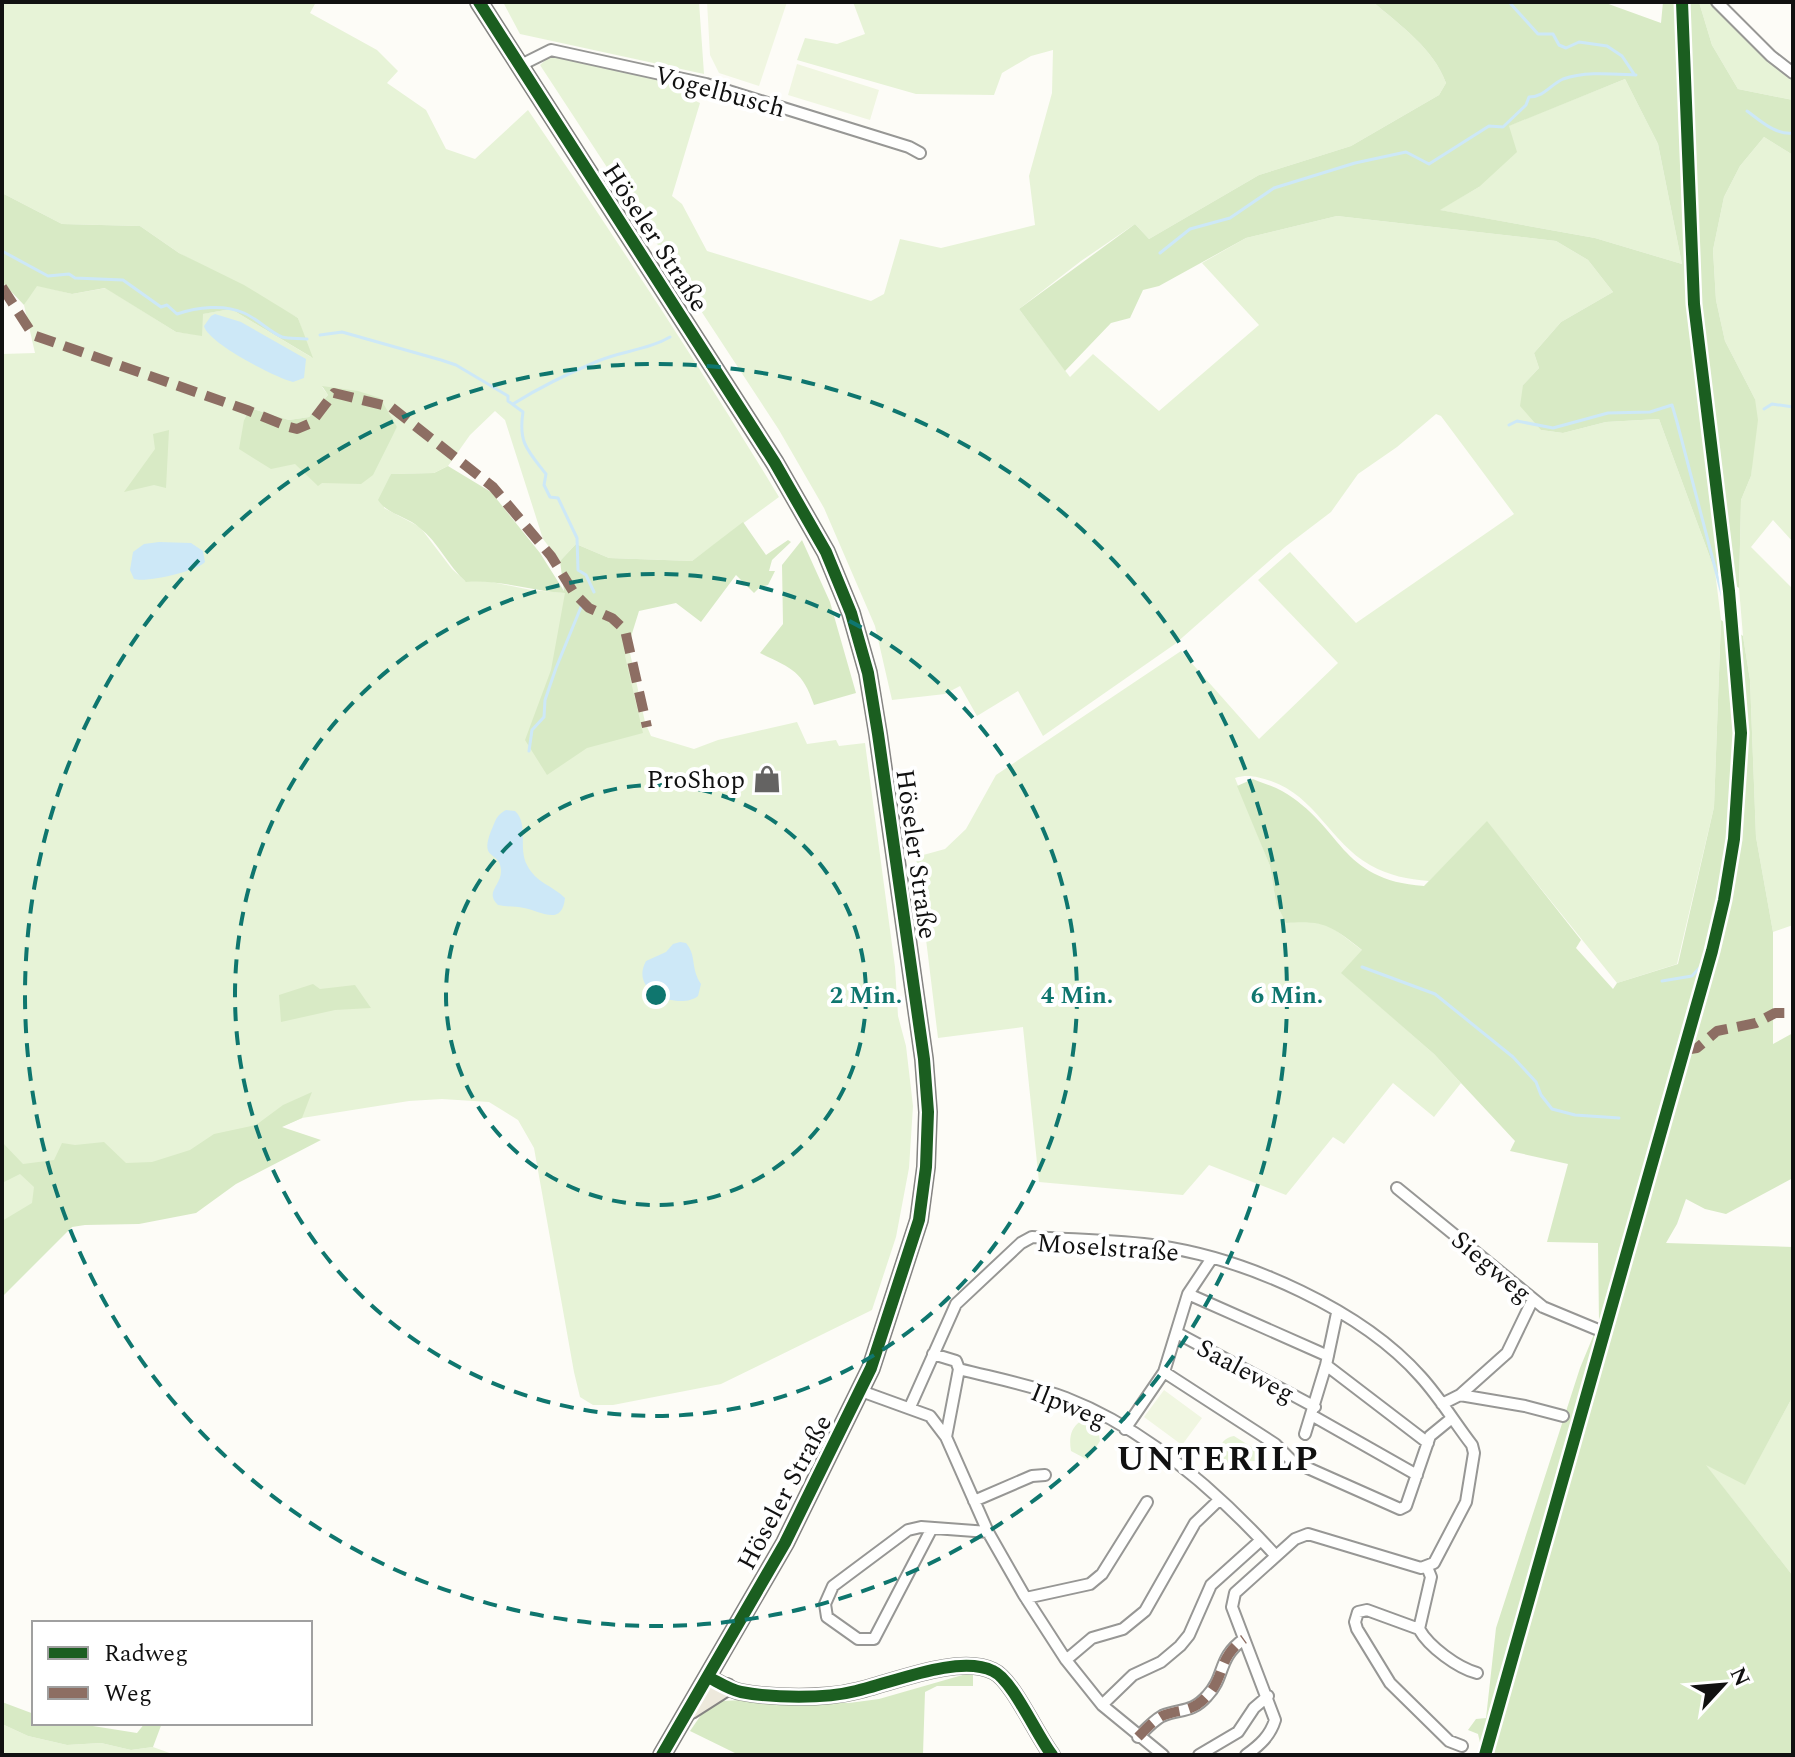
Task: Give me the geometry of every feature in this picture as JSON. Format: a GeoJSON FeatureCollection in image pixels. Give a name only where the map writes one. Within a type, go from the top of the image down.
{"type":"FeatureCollection","features":[{"type":"Feature","properties":{"kind":"main road","name":"Höseler Straße"},"geometry":{"type":"LineString","coordinates":[[479,2],[798,500],[826,552],[851,613],[868,673],[924,1059],[928,1112],[926,1167],[919,1220],[884,1330],[861,1391],[785,1543],[662,1755]]}},
{"type":"Feature","properties":{"kind":"main road"},"geometry":{"type":"LineString","coordinates":[[708,1677],[738,1692],[824,1695],[853,1692],[954,1667],[983,1668],[994,1671],[1009,1684],[1052,1755]]}},
{"type":"Feature","properties":{"kind":"main road"},"geometry":{"type":"LineString","coordinates":[[687,1713],[727,1687]]}},
{"type":"Feature","properties":{"kind":"street"},"geometry":{"type":"LineString","coordinates":[[1717,2],[1771,56],[1793,73]]}},
{"type":"Feature","properties":{"kind":"street","name":"Vogelbusch"},"geometry":{"type":"LineString","coordinates":[[519,66],[551,50],[706,84],[920,153]]}},
{"type":"Feature","properties":{"kind":"street","name":"Siegweg"},"geometry":{"type":"LineString","coordinates":[[1397,1188],[1543,1307],[1596,1329]]}},
{"type":"Feature","properties":{"kind":"street","name":"Moselstraße"},"geometry":{"type":"LineString","coordinates":[[910,1407],[956,1304],[1021,1243],[1032,1237],[1160,1246],[1212,1258],[1260,1273],[1301,1291],[1389,1346],[1422,1377],[1472,1445],[1474,1453],[1466,1502],[1440,1553],[1427,1567]]}},
{"type":"Feature","properties":{"kind":"street"},"geometry":{"type":"LineString","coordinates":[[1125,1429],[1164,1372],[1188,1294],[1212,1258]]}},
{"type":"Feature","properties":{"kind":"street"},"geometry":{"type":"LineString","coordinates":[[1188,1294],[1327,1360],[1428,1443]]}},
{"type":"Feature","properties":{"kind":"street"},"geometry":{"type":"LineString","coordinates":[[1442,1404],[1460,1395],[1507,1353],[1533,1299]]}},
{"type":"Feature","properties":{"kind":"street"},"geometry":{"type":"LineString","coordinates":[[1305,1434],[1314,1411],[1337,1313]]}},
{"type":"Feature","properties":{"kind":"street","name":"Saaleweg"},"geometry":{"type":"LineString","coordinates":[[1177,1333],[1314,1411],[1417,1475]]}},
{"type":"Feature","properties":{"kind":"street"},"geometry":{"type":"LineString","coordinates":[[933,1354],[956,1361],[959,1369],[946,1437]]}},
{"type":"Feature","properties":{"kind":"street","name":"Ilpweg"},"geometry":{"type":"LineString","coordinates":[[959,1369],[1047,1391],[1125,1429],[1184,1467],[1276,1556]]}},
{"type":"Feature","properties":{"kind":"street"},"geometry":{"type":"LineString","coordinates":[[1164,1372],[1275,1444],[1292,1461],[1400,1509],[1406,1506],[1430,1436],[1452,1418]]}},
{"type":"Feature","properties":{"kind":"street"},"geometry":{"type":"LineString","coordinates":[[861,1391],[930,1416],[946,1437],[988,1532],[1066,1660],[1102,1705],[1163,1755]]}},
{"type":"Feature","properties":{"kind":"street"},"geometry":{"type":"LineString","coordinates":[[1460,1395],[1563,1416]]}},
{"type":"Feature","properties":{"kind":"street"},"geometry":{"type":"LineString","coordinates":[[974,1501],[1032,1476],[1045,1475]]}},
{"type":"Feature","properties":{"kind":"street"},"geometry":{"type":"LineString","coordinates":[[1066,1660],[1092,1638],[1123,1629],[1145,1611],[1195,1523],[1219,1500]]}},
{"type":"Feature","properties":{"kind":"street"},"geometry":{"type":"LineString","coordinates":[[1026,1598],[1090,1584],[1102,1574],[1147,1502]]}},
{"type":"Feature","properties":{"kind":"street"},"geometry":{"type":"LineString","coordinates":[[932,1528],[874,1639],[858,1639],[827,1617],[825,1604],[833,1586],[908,1530],[932,1528],[988,1532]]}},
{"type":"Feature","properties":{"kind":"street"},"geometry":{"type":"LineString","coordinates":[[1246,1755],[1272,1731],[1275,1720],[1232,1607],[1235,1593],[1295,1539],[1308,1534],[1421,1568],[1427,1567],[1431,1577],[1419,1629],[1423,1637],[1465,1670],[1477,1673]]}},
{"type":"Feature","properties":{"kind":"street"},"geometry":{"type":"LineString","coordinates":[[1102,1705],[1133,1675],[1161,1662],[1180,1646],[1189,1635],[1211,1585],[1261,1540]]}},
{"type":"Feature","properties":{"kind":"street"},"geometry":{"type":"LineString","coordinates":[[1419,1629],[1367,1610],[1358,1612],[1355,1622],[1390,1683],[1449,1741],[1462,1746]]}},
{"type":"Feature","properties":{"kind":"street"},"geometry":{"type":"LineString","coordinates":[[1138,1737],[1159,1717],[1185,1712],[1201,1703],[1214,1688],[1227,1653],[1244,1639]]}},
{"type":"Feature","properties":{"kind":"street"},"geometry":{"type":"LineString","coordinates":[[1199,1755],[1238,1732],[1254,1708],[1268,1696]]}},
{"type":"Feature","properties":{"kind":"green space"},"geometry":{"type":"Polygon","coordinates":[[[2,2],[316,2],[310,13],[377,50],[398,71],[387,83],[426,110],[446,149],[475,159],[528,110],[656,302],[779,497],[692,561],[609,558],[576,544],[560,561],[543,539],[505,420],[495,411],[470,435],[448,466],[434,473],[391,474],[384,508],[420,527],[465,581],[482,580],[565,593],[625,630],[645,722],[651,736],[694,749],[718,740],[797,722],[807,744],[836,740],[839,746],[865,743],[895,967],[898,1016],[906,1046],[913,1106],[909,1168],[896,1237],[872,1310],[721,1384],[613,1405],[593,1405],[580,1397],[574,1372],[534,1148],[518,1120],[489,1102],[442,1099],[409,1101],[302,1118],[2,1246],[2,354],[35,353],[24,305],[36,285],[72,294],[106,288],[176,332],[202,335],[202,314],[231,309],[311,357],[298,318],[179,253],[140,226],[62,224],[2,193],[2,2]],[[322,387],[328,395],[309,417],[289,420],[250,408],[244,420],[386,445],[397,427],[322,387]]]}},
{"type":"Feature","properties":{"kind":"green space"},"geometry":{"type":"Polygon","coordinates":[[[503,2],[699,2],[704,74],[520,34],[503,2]]]}},
{"type":"Feature","properties":{"kind":"green space"},"geometry":{"type":"Polygon","coordinates":[[[707,2],[787,2],[759,86],[719,73],[710,55],[707,2]]]}},
{"type":"Feature","properties":{"kind":"green space"},"geometry":{"type":"Polygon","coordinates":[[[853,2],[1373,2],[1415,38],[1433,59],[1446,83],[1439,95],[1351,146],[1259,175],[1149,239],[1135,224],[1019,309],[1070,377],[1093,354],[1159,411],[1259,325],[1202,263],[1246,238],[1337,216],[1556,241],[1588,260],[1613,292],[1561,322],[1534,353],[1539,368],[1523,385],[1541,430],[1563,433],[1606,422],[1659,419],[1715,571],[1721,620],[1714,807],[1677,964],[1617,983],[1487,822],[1429,881],[1406,878],[1377,869],[1356,856],[1300,797],[1286,788],[1257,777],[1235,778],[1270,866],[1276,903],[1305,921],[1329,925],[1363,951],[1342,973],[1434,1054],[1461,1083],[1434,1117],[1393,1083],[1344,1144],[1333,1137],[1286,1195],[1209,1165],[1183,1195],[1039,1182],[1023,1027],[938,1038],[916,857],[945,849],[966,829],[996,775],[1181,651],[1259,739],[1338,663],[1258,580],[1290,552],[1356,623],[1514,514],[1441,416],[1436,414],[1358,474],[1331,512],[1285,547],[1175,644],[1043,736],[1018,691],[977,716],[960,686],[945,694],[892,700],[875,626],[824,508],[779,430],[540,65],[551,55],[680,85],[685,96],[700,103],[672,196],[682,204],[707,251],[871,301],[884,294],[900,239],[941,248],[1035,225],[1029,176],[1052,93],[1053,50],[1031,56],[1002,73],[994,95],[916,94],[797,60],[805,38],[837,44],[865,34],[853,2]]]}},
{"type":"Feature","properties":{"kind":"green space"},"geometry":{"type":"Polygon","coordinates":[[[1373,2],[1603,2],[1661,23],[1663,2],[1699,2],[1712,45],[1738,89],[1793,100],[1793,155],[1764,137],[1740,166],[1724,197],[1713,250],[1716,300],[1725,341],[1755,399],[1758,420],[1751,476],[1741,500],[1739,588],[1715,571],[1659,419],[1606,422],[1563,433],[1541,430],[1520,406],[1523,385],[1539,368],[1534,353],[1561,322],[1613,292],[1588,260],[1556,241],[1337,216],[1246,238],[1159,286],[1143,290],[1130,318],[1111,323],[1065,371],[1019,309],[1135,224],[1149,239],[1259,175],[1351,146],[1439,95],[1446,83],[1433,59],[1415,38],[1373,2]],[[1625,79],[1509,126],[1517,152],[1479,187],[1440,210],[1595,238],[1682,264],[1658,144],[1625,79]]]}},
{"type":"Feature","properties":{"kind":"green space"},"geometry":{"type":"Polygon","coordinates":[[[1699,2],[1712,2],[1793,77],[1793,100],[1738,89],[1712,45],[1699,2]]]}},
{"type":"Feature","properties":{"kind":"green space"},"geometry":{"type":"Polygon","coordinates":[[[797,64],[879,90],[870,120],[788,95],[797,64]]]}},
{"type":"Feature","properties":{"kind":"green space"},"geometry":{"type":"Polygon","coordinates":[[[1625,79],[1658,144],[1682,264],[1595,238],[1439,210],[1479,187],[1508,126],[1625,79]]]}},
{"type":"Feature","properties":{"kind":"green space"},"geometry":{"type":"Polygon","coordinates":[[[1764,137],[1793,155],[1793,542],[1773,520],[1751,547],[1793,589],[1793,925],[1773,932],[1756,837],[1750,680],[1739,588],[1741,500],[1751,476],[1755,399],[1725,341],[1716,300],[1713,250],[1724,197],[1740,166],[1764,137]]]}},
{"type":"Feature","properties":{"kind":"green space"},"geometry":{"type":"Polygon","coordinates":[[[2,193],[62,224],[140,226],[179,253],[244,285],[298,318],[313,358],[231,309],[203,314],[202,336],[176,332],[105,288],[72,294],[37,286],[24,305],[2,282],[2,193]]]}},
{"type":"Feature","properties":{"kind":"green space"},"geometry":{"type":"Polygon","coordinates":[[[322,386],[380,398],[397,427],[373,475],[361,484],[322,483],[318,486],[295,464],[271,469],[239,449],[244,420],[250,408],[289,420],[309,417],[328,395],[322,386]]]}},
{"type":"Feature","properties":{"kind":"green space"},"geometry":{"type":"Polygon","coordinates":[[[169,430],[166,488],[154,485],[124,492],[155,449],[153,434],[169,430]]]}},
{"type":"Feature","properties":{"kind":"green space"},"geometry":{"type":"Polygon","coordinates":[[[448,466],[491,492],[540,553],[564,591],[560,561],[576,544],[609,558],[692,561],[743,522],[766,555],[788,540],[791,542],[772,560],[769,571],[775,571],[768,585],[754,593],[736,575],[701,622],[676,603],[639,611],[625,656],[643,733],[587,748],[547,775],[525,740],[551,670],[565,593],[490,582],[466,582],[426,534],[378,500],[391,474],[434,473],[448,466]]]}},
{"type":"Feature","properties":{"kind":"green space"},"geometry":{"type":"Polygon","coordinates":[[[802,540],[830,602],[856,693],[814,705],[800,677],[760,653],[783,624],[782,565],[802,540]]]}},
{"type":"Feature","properties":{"kind":"green space"},"geometry":{"type":"Polygon","coordinates":[[[1721,620],[1743,636],[1750,680],[1756,837],[1773,932],[1773,1044],[1793,1033],[1793,1178],[1726,1214],[1705,1209],[1686,1199],[1666,1243],[1793,1247],[1793,1396],[1745,1485],[1706,1465],[1793,1576],[1793,1755],[1491,1755],[1492,1750],[1482,1751],[1478,1734],[1468,1730],[1476,1719],[1486,1718],[1496,1628],[1580,1368],[1599,1322],[1598,1243],[1547,1242],[1568,1164],[1510,1151],[1515,1141],[1434,1054],[1341,973],[1362,950],[1320,924],[1286,923],[1276,903],[1270,866],[1237,786],[1253,779],[1282,791],[1318,820],[1357,863],[1374,874],[1396,882],[1424,886],[1487,821],[1581,940],[1576,948],[1613,989],[1617,983],[1678,964],[1714,807],[1721,620]]]}},
{"type":"Feature","properties":{"kind":"green space"},"geometry":{"type":"Polygon","coordinates":[[[313,984],[320,989],[355,985],[371,1008],[335,1010],[281,1022],[279,995],[313,984]]]}},
{"type":"Feature","properties":{"kind":"green space"},"geometry":{"type":"Polygon","coordinates":[[[312,1092],[302,1118],[282,1127],[321,1140],[236,1184],[196,1213],[139,1224],[72,1227],[2,1297],[2,1221],[32,1203],[34,1187],[20,1174],[2,1183],[2,1142],[23,1164],[54,1160],[62,1143],[104,1142],[126,1163],[152,1162],[190,1150],[214,1134],[256,1125],[283,1105],[312,1092]]]}},
{"type":"Feature","properties":{"kind":"green space"},"geometry":{"type":"Polygon","coordinates":[[[1164,1390],[1202,1418],[1182,1445],[1144,1417],[1164,1390]]]}},
{"type":"Feature","properties":{"kind":"green space"},"geometry":{"type":"Polygon","coordinates":[[[1793,1396],[1793,1576],[1704,1463],[1745,1484],[1793,1396]]]}},
{"type":"Feature","properties":{"kind":"green space"},"geometry":{"type":"Polygon","coordinates":[[[1081,1421],[1098,1429],[1100,1441],[1088,1460],[1071,1451],[1071,1434],[1081,1421]]]}},
{"type":"Feature","properties":{"kind":"green space"},"geometry":{"type":"Polygon","coordinates":[[[1234,1436],[1258,1451],[1259,1461],[1245,1461],[1242,1452],[1237,1463],[1223,1463],[1221,1446],[1226,1439],[1234,1436]]]}},
{"type":"Feature","properties":{"kind":"green space"},"geometry":{"type":"Polygon","coordinates":[[[973,1672],[973,1686],[937,1686],[925,1692],[923,1754],[928,1755],[739,1755],[690,1731],[701,1715],[719,1701],[769,1699],[849,1703],[879,1699],[973,1672]]]}},
{"type":"Feature","properties":{"kind":"green space"},"geometry":{"type":"Polygon","coordinates":[[[2,1702],[32,1713],[32,1725],[87,1725],[137,1733],[143,1725],[161,1725],[153,1747],[131,1750],[101,1743],[67,1745],[28,1736],[2,1724],[2,1702]]]}},
{"type":"Feature","properties":{"kind":"green space"},"geometry":{"type":"Polygon","coordinates":[[[2,1724],[28,1736],[67,1745],[101,1743],[131,1750],[153,1747],[175,1755],[2,1755],[2,1724]]]}},
{"type":"Feature","properties":{"kind":"water"},"geometry":{"type":"Polygon","coordinates":[[[215,314],[241,322],[306,359],[304,378],[293,382],[284,379],[229,350],[204,326],[215,314]]]}},
{"type":"Feature","properties":{"kind":"water"},"geometry":{"type":"Polygon","coordinates":[[[191,543],[203,551],[205,562],[171,575],[134,579],[130,570],[133,552],[144,544],[191,543]]]}},
{"type":"Feature","properties":{"kind":"water"},"geometry":{"type":"Polygon","coordinates":[[[506,810],[515,811],[522,823],[524,858],[531,871],[565,898],[563,907],[555,915],[498,905],[494,900],[493,892],[501,870],[487,847],[496,819],[506,810]]]}},
{"type":"Feature","properties":{"kind":"water"},"geometry":{"type":"Polygon","coordinates":[[[680,942],[686,943],[689,948],[701,984],[698,996],[681,1001],[670,1000],[650,990],[642,973],[646,961],[680,942]]]}},
{"type":"Feature","properties":{"kind":"waterway"},"geometry":{"type":"LineString","coordinates":[[1509,2],[1538,34],[1553,34],[1559,45],[1566,48],[1579,42],[1607,46],[1622,56],[1634,74]]}},
{"type":"Feature","properties":{"kind":"waterway"},"geometry":{"type":"LineString","coordinates":[[1160,253],[1190,229],[1230,218],[1274,188],[1355,163],[1406,152],[1429,164],[1489,126],[1503,127],[1526,105],[1529,97],[1543,93],[1563,79],[1590,74],[1636,75]]}},
{"type":"Feature","properties":{"kind":"waterway"},"geometry":{"type":"LineString","coordinates":[[1747,111],[1774,130],[1793,133]]}},
{"type":"Feature","properties":{"kind":"waterway"},"geometry":{"type":"LineString","coordinates":[[2,251],[48,276],[69,274],[75,278],[123,280],[161,307],[167,305],[177,314],[202,308],[228,308],[249,316],[282,337],[307,339]]}},
{"type":"Feature","properties":{"kind":"waterway"},"geometry":{"type":"LineString","coordinates":[[320,335],[342,332],[441,360],[456,365],[508,396],[508,401],[523,412],[523,439],[546,474],[544,485],[550,497],[558,498],[577,538],[578,570],[586,575],[594,592]]}},
{"type":"Feature","properties":{"kind":"waterway"},"geometry":{"type":"LineString","coordinates":[[513,404],[587,366],[670,337]]}},
{"type":"Feature","properties":{"kind":"waterway"},"geometry":{"type":"LineString","coordinates":[[1764,409],[1772,404],[1793,407]]}},
{"type":"Feature","properties":{"kind":"waterway"},"geometry":{"type":"LineString","coordinates":[[1509,425],[1517,421],[1553,428],[1608,413],[1650,412],[1672,405],[1677,422],[1731,629],[1737,721],[1734,806],[1722,887],[1704,963],[1692,976],[1662,981]]}},
{"type":"Feature","properties":{"kind":"waterway"},"geometry":{"type":"LineString","coordinates":[[529,751],[532,730],[544,717],[545,700],[581,607]]}},
{"type":"Feature","properties":{"kind":"waterway"},"geometry":{"type":"LineString","coordinates":[[1362,967],[1435,994],[1513,1057],[1536,1082],[1552,1109],[1575,1115],[1619,1118]]}},
{"type":"Feature","properties":{"kind":"marked path"},"geometry":{"type":"LineString","coordinates":[[2,287],[33,335],[289,427],[297,429],[311,423],[334,393],[391,407],[493,487],[551,556],[574,593],[589,608],[612,618],[625,630],[647,727]]}},
{"type":"Feature","properties":{"kind":"marked path"},"geometry":{"type":"LineString","coordinates":[[1684,1050],[1697,1048],[1717,1031],[1756,1023],[1775,1013],[1787,1013]]}},
{"type":"Feature","properties":{"kind":"marked path"},"geometry":{"type":"LineString","coordinates":[[1138,1737],[1162,1716],[1201,1702],[1213,1689],[1225,1660],[1244,1639]]}},
{"type":"Feature","properties":{"kind":"cycle path"},"geometry":{"type":"LineString","coordinates":[[479,2],[775,463],[826,552],[851,613],[868,673],[924,1059],[928,1112],[926,1167],[919,1220],[871,1368],[785,1543],[662,1755]]}},
{"type":"Feature","properties":{"kind":"cycle path"},"geometry":{"type":"LineString","coordinates":[[1485,1755],[1712,951],[1734,839],[1741,733],[1729,591],[1694,304],[1682,2]]}},
{"type":"Feature","properties":{"kind":"cycle path"},"geometry":{"type":"LineString","coordinates":[[708,1677],[741,1692],[814,1696],[843,1694],[944,1668],[979,1667],[993,1671],[1008,1685],[1052,1755]]}},
{"type":"Feature","properties":{"kind":"place","name":"ProShop"},"geometry":{"type":"Point","coordinates":[767,779]}},
{"type":"Feature","properties":{"kind":"district","name":"UNTERILP"},"geometry":{"type":"Point","coordinates":[1218,1458]}}]}
